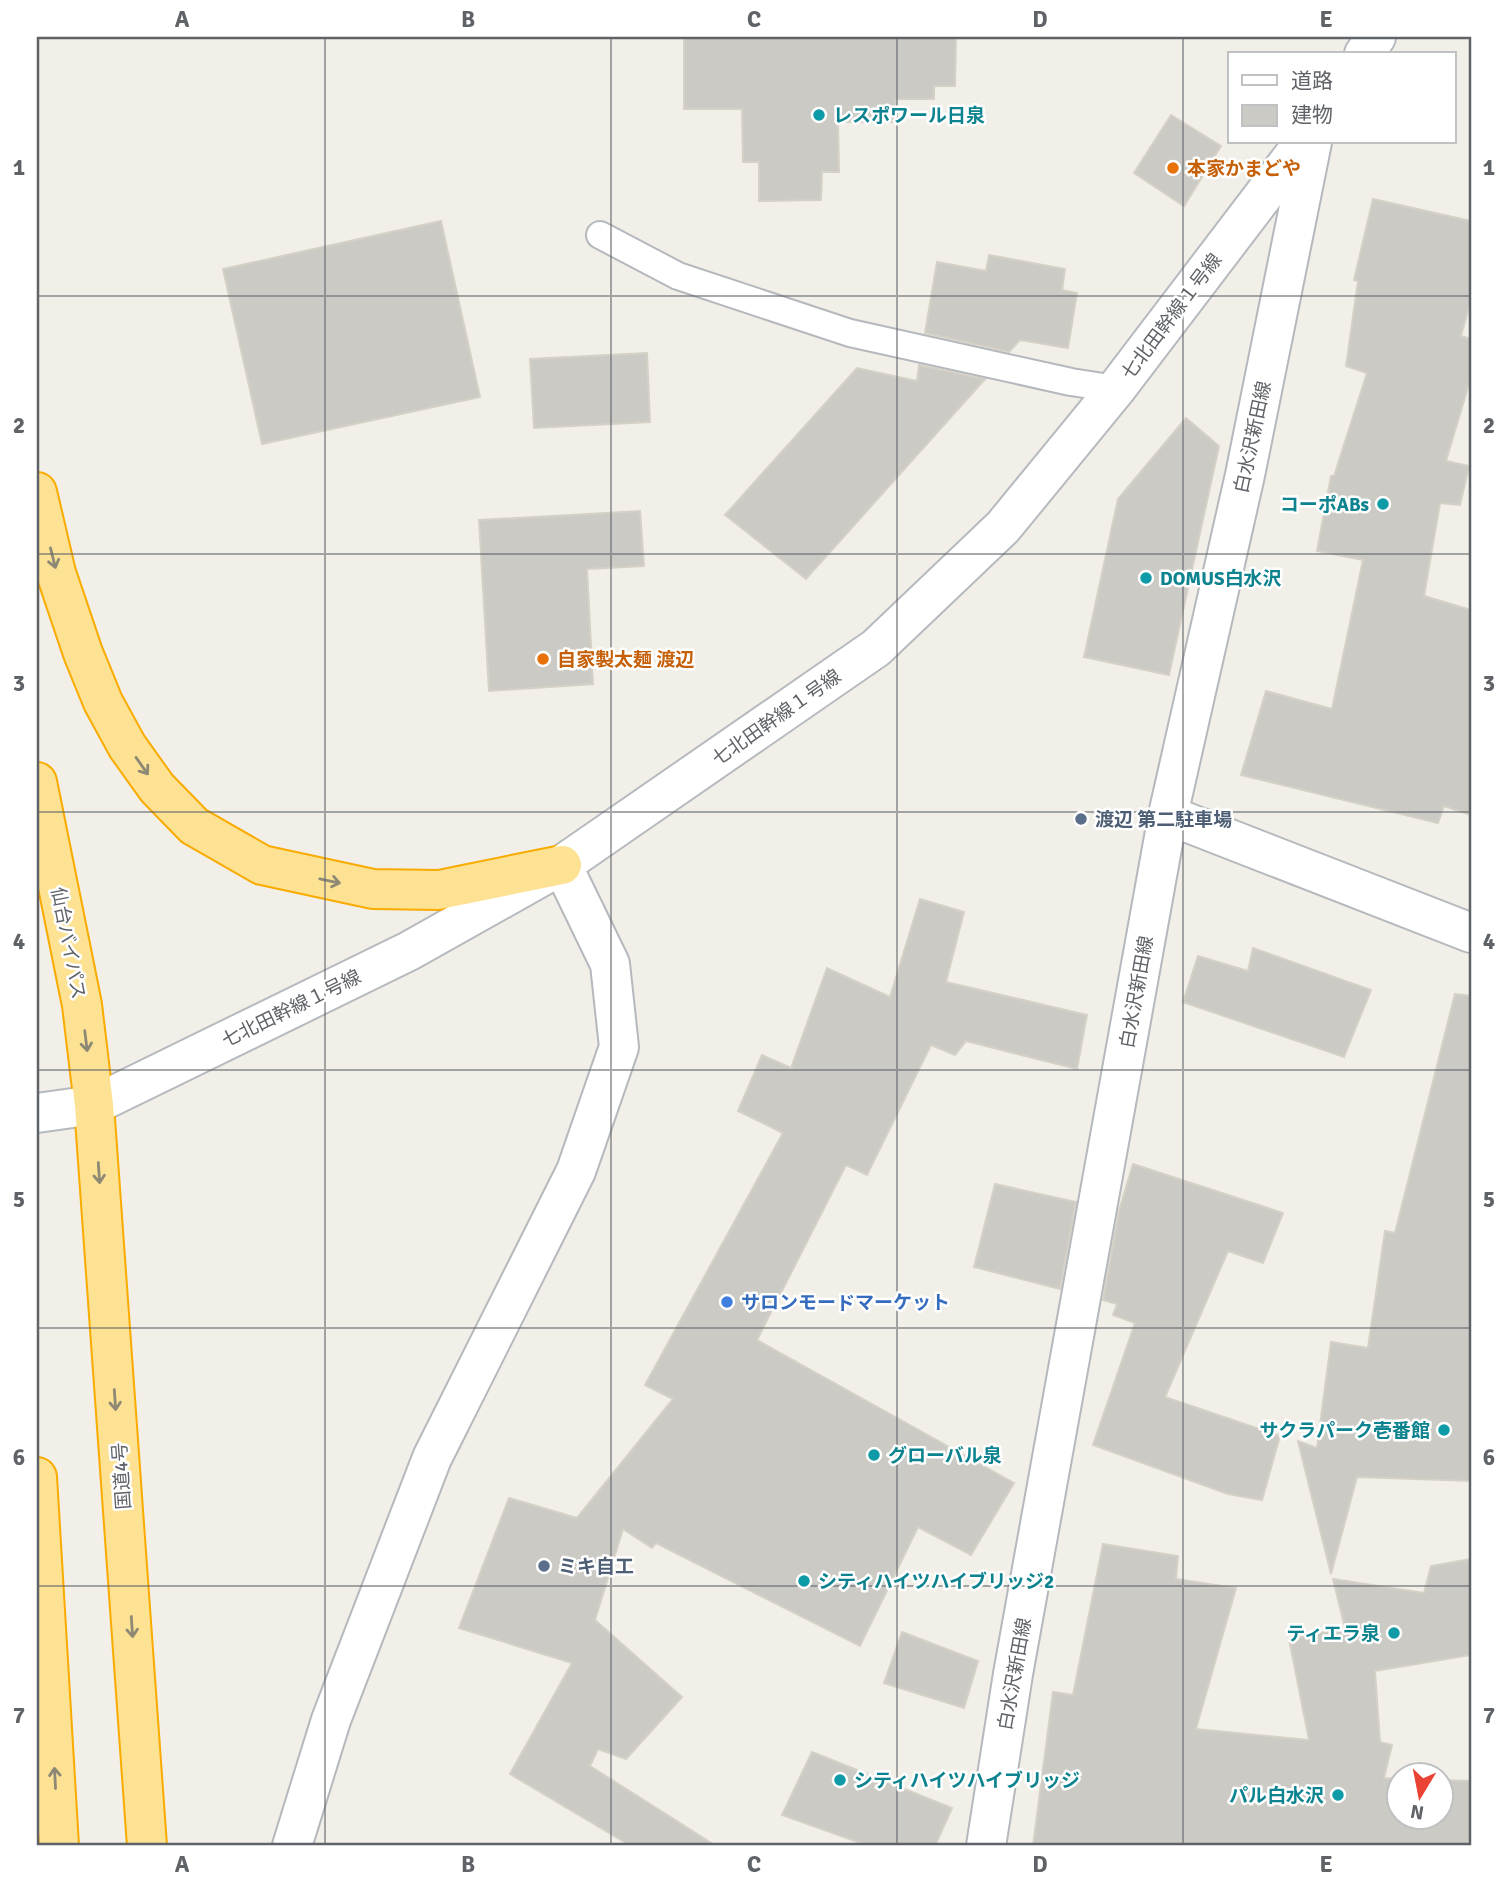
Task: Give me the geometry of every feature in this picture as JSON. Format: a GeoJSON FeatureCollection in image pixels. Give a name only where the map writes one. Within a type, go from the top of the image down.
{"type":"FeatureCollection","features":[{"type":"Feature","properties":{"kind":"highway"},"geometry":{"type":"LineString","coordinates":[[37,492],[56,573],[82,653],[103,702],[127,746],[157,788],[194,826],[262,865],[373,890],[439,890],[562,865]]}},
{"type":"Feature","properties":{"kind":"highway","name":"仙台バイパス"},"geometry":{"type":"LineString","coordinates":[[37,782],[82,1004],[94,1105]]}},
{"type":"Feature","properties":{"kind":"highway","name":"国道4号"},"geometry":{"type":"LineString","coordinates":[[94,1105],[148,1846]]}},
{"type":"Feature","properties":{"kind":"highway"},"geometry":{"type":"LineString","coordinates":[[37,1477],[59,1846]]}},
{"type":"Feature","properties":{"kind":"street"},"geometry":{"type":"LineString","coordinates":[[1365,52],[1376,37]]}},
{"type":"Feature","properties":{"kind":"street","name":"七北田幹線１号線"},"geometry":{"type":"LineString","coordinates":[[37,1113],[94,1105],[409,951],[562,865],[876,648],[1003,527],[1116,389],[1302,144]]}},
{"type":"Feature","properties":{"kind":"street","name":"白水沢新田線"},"geometry":{"type":"LineString","coordinates":[[986,1846],[1013,1674],[1168,815],[1245,475],[1312,144]]}},
{"type":"Feature","properties":{"kind":"street"},"geometry":{"type":"LineString","coordinates":[[1168,815],[1471,933]]}},
{"type":"Feature","properties":{"kind":"street"},"geometry":{"type":"LineString","coordinates":[[292,1846],[331,1720],[432,1458],[576,1171],[619,1047],[610,964],[562,865]]}},
{"type":"Feature","properties":{"kind":"lane"},"geometry":{"type":"LineString","coordinates":[[600,235],[678,276],[850,333],[1071,382],[1116,389]]}},
{"type":"Feature","properties":{"kind":"building","name":"レスポワール日泉"},"geometry":{"type":"Polygon","coordinates":[[[684,37],[956,37],[955,86],[934,86],[934,99],[896,99],[896,122],[838,122],[839,172],[822,172],[821,200],[759,201],[759,162],[743,162],[742,109],[684,109],[684,37]]]}},
{"type":"Feature","properties":{"kind":"building"},"geometry":{"type":"Polygon","coordinates":[[[1171,115],[1221,146],[1184,206],[1134,173],[1171,115]]]}},
{"type":"Feature","properties":{"kind":"building"},"geometry":{"type":"Polygon","coordinates":[[[1373,199],[1471,221],[1471,300],[1461,336],[1471,339],[1471,377],[1446,461],[1469,466],[1460,505],[1440,503],[1424,596],[1471,610],[1471,815],[1444,806],[1438,823],[1241,775],[1266,691],[1332,709],[1363,560],[1317,551],[1331,476],[1334,476],[1367,373],[1346,366],[1358,281],[1354,280],[1373,199]]]}},
{"type":"Feature","properties":{"kind":"building"},"geometry":{"type":"Polygon","coordinates":[[[441,221],[480,397],[262,444],[223,269],[441,221]]]}},
{"type":"Feature","properties":{"kind":"building"},"geometry":{"type":"Polygon","coordinates":[[[989,255],[1065,269],[1062,290],[1077,293],[1068,348],[1020,340],[1009,352],[925,333],[937,262],[986,271],[989,255]]]}},
{"type":"Feature","properties":{"kind":"building"},"geometry":{"type":"Polygon","coordinates":[[[647,353],[650,422],[534,428],[530,359],[647,353]]]}},
{"type":"Feature","properties":{"kind":"building"},"geometry":{"type":"Polygon","coordinates":[[[919,365],[985,379],[806,579],[725,515],[857,368],[917,381],[919,365]]]}},
{"type":"Feature","properties":{"kind":"building","name":"DOMUS白水沢"},"geometry":{"type":"Polygon","coordinates":[[[1186,418],[1219,446],[1169,675],[1084,657],[1118,499],[1186,418]]]}},
{"type":"Feature","properties":{"kind":"building"},"geometry":{"type":"Polygon","coordinates":[[[640,511],[644,566],[587,569],[593,684],[489,691],[479,520],[640,511]]]}},
{"type":"Feature","properties":{"kind":"building"},"geometry":{"type":"Polygon","coordinates":[[[920,899],[964,912],[946,982],[1087,1015],[1077,1069],[966,1041],[955,1055],[931,1045],[867,1175],[846,1165],[757,1340],[1014,1483],[971,1555],[918,1527],[860,1646],[656,1543],[652,1548],[623,1529],[595,1620],[682,1697],[626,1759],[598,1749],[590,1766],[716,1846],[631,1846],[510,1774],[572,1663],[459,1628],[509,1498],[577,1518],[673,1399],[645,1385],[783,1133],[738,1111],[762,1055],[791,1068],[827,968],[890,997],[920,899]]]}},
{"type":"Feature","properties":{"kind":"building"},"geometry":{"type":"Polygon","coordinates":[[[1253,948],[1371,990],[1344,1057],[1183,1002],[1198,956],[1248,971],[1253,948]]]}},
{"type":"Feature","properties":{"kind":"building"},"geometry":{"type":"Polygon","coordinates":[[[1455,994],[1471,996],[1471,1481],[1357,1477],[1331,1574],[1298,1441],[1317,1448],[1331,1342],[1368,1348],[1385,1231],[1395,1233],[1455,994]]]}},
{"type":"Feature","properties":{"kind":"building"},"geometry":{"type":"Polygon","coordinates":[[[1133,1164],[1283,1213],[1263,1263],[1228,1251],[1165,1397],[1280,1436],[1262,1500],[1228,1494],[1093,1445],[1135,1323],[1113,1315],[1117,1304],[1103,1300],[1119,1211],[1133,1164]]]}},
{"type":"Feature","properties":{"kind":"building"},"geometry":{"type":"Polygon","coordinates":[[[995,1184],[1076,1202],[1060,1289],[974,1267],[995,1184]]]}},
{"type":"Feature","properties":{"kind":"building"},"geometry":{"type":"Polygon","coordinates":[[[1103,1544],[1178,1556],[1176,1579],[1236,1588],[1196,1729],[1309,1740],[1289,1639],[1345,1628],[1333,1579],[1424,1593],[1431,1566],[1471,1559],[1471,1655],[1375,1671],[1380,1742],[1392,1745],[1388,1760],[1386,1760],[1384,1778],[1386,1830],[1456,1830],[1456,1780],[1471,1781],[1471,1846],[1033,1846],[1053,1692],[1073,1695],[1103,1544]]]}},
{"type":"Feature","properties":{"kind":"building"},"geometry":{"type":"Polygon","coordinates":[[[902,1632],[978,1661],[964,1708],[884,1683],[902,1632]]]}},
{"type":"Feature","properties":{"kind":"building","name":"シティハイツハイブリッジ"},"geometry":{"type":"Polygon","coordinates":[[[812,1752],[952,1808],[935,1846],[869,1846],[782,1815],[812,1752]]]}},
{"type":"Feature","properties":{"kind":"place","name":"レスポワール日泉"},"geometry":{"type":"Point","coordinates":[819,115]}},
{"type":"Feature","properties":{"kind":"place","name":"本家かまどや"},"geometry":{"type":"Point","coordinates":[1173,168]}},
{"type":"Feature","properties":{"kind":"place","name":"コーポABs"},"geometry":{"type":"Point","coordinates":[1383,504]}},
{"type":"Feature","properties":{"kind":"place","name":"DOMUS白水沢"},"geometry":{"type":"Point","coordinates":[1146,578]}},
{"type":"Feature","properties":{"kind":"place","name":"自家製太麺 渡辺"},"geometry":{"type":"Point","coordinates":[543,659]}},
{"type":"Feature","properties":{"kind":"place","name":"渡辺 第二駐車場"},"geometry":{"type":"Point","coordinates":[1081,819]}},
{"type":"Feature","properties":{"kind":"place","name":"サロンモードマーケット"},"geometry":{"type":"Point","coordinates":[727,1302]}},
{"type":"Feature","properties":{"kind":"place","name":"サクラパーク壱番館"},"geometry":{"type":"Point","coordinates":[1444,1430]}},
{"type":"Feature","properties":{"kind":"place","name":"グローバル泉"},"geometry":{"type":"Point","coordinates":[874,1455]}},
{"type":"Feature","properties":{"kind":"place","name":"ミキ自工"},"geometry":{"type":"Point","coordinates":[544,1566]}},
{"type":"Feature","properties":{"kind":"place","name":"シティハイツハイブリッジ2"},"geometry":{"type":"Point","coordinates":[804,1581]}},
{"type":"Feature","properties":{"kind":"place","name":"ティエラ泉"},"geometry":{"type":"Point","coordinates":[1394,1633]}},
{"type":"Feature","properties":{"kind":"place","name":"シティハイツハイブリッジ"},"geometry":{"type":"Point","coordinates":[840,1780]}},
{"type":"Feature","properties":{"kind":"place","name":"パル白水沢"},"geometry":{"type":"Point","coordinates":[1338,1795]}}]}
